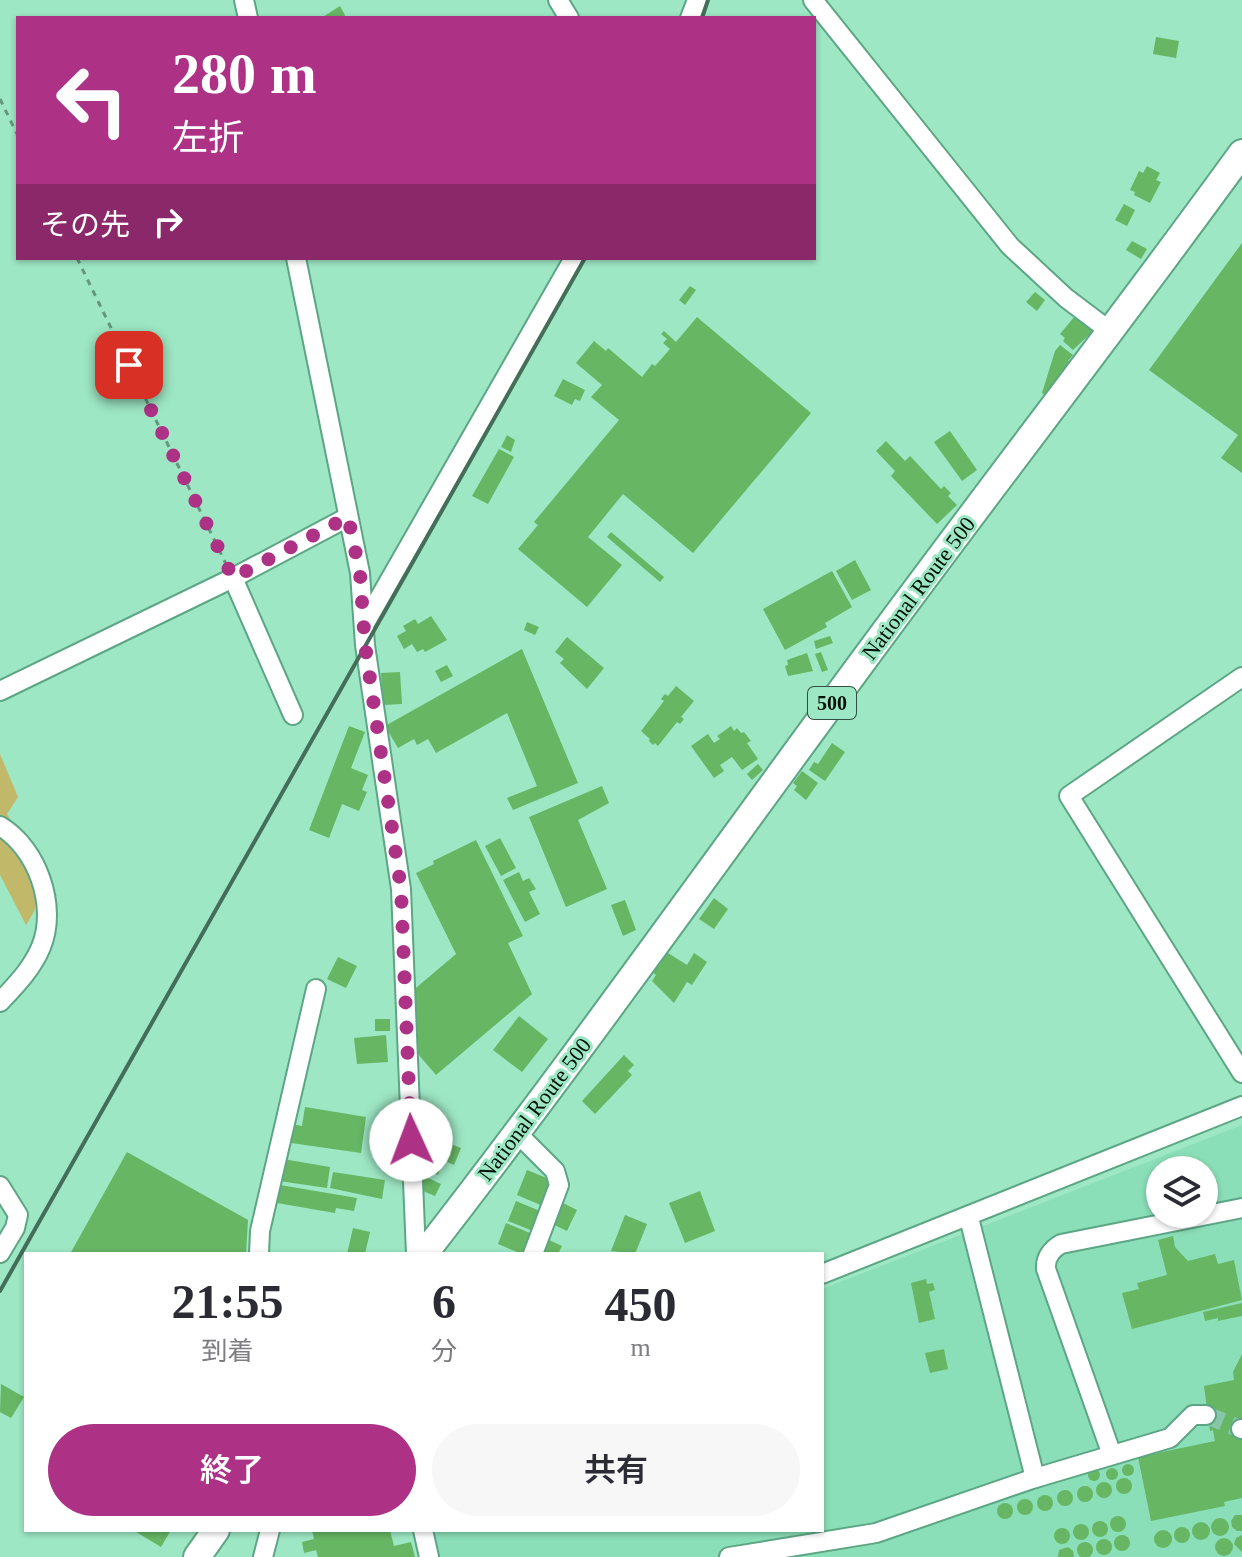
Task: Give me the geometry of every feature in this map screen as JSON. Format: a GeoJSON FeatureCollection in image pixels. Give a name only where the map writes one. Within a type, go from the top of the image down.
{"type":"FeatureCollection","features":[{"type":"Feature","properties":{"kind":"highway","name":"National Route 500"},"geometry":{"type":"LineString","coordinates":[[426,1252],[518,1134],[865,658],[1242,153]]}},
{"type":"Feature","properties":{"kind":"highway"},"geometry":{"type":"LineString","coordinates":[[197,1557],[215,1532]]}},
{"type":"Feature","properties":{"kind":"street"},"geometry":{"type":"LineString","coordinates":[[813,0],[1010,246],[1066,298],[1111,332]]}},
{"type":"Feature","properties":{"kind":"street"},"geometry":{"type":"LineString","coordinates":[[296,260],[360,573],[364,625],[401,889],[416,1252]]}},
{"type":"Feature","properties":{"kind":"street"},"geometry":{"type":"LineString","coordinates":[[364,625],[573,260]]}},
{"type":"Feature","properties":{"kind":"street"},"geometry":{"type":"LineString","coordinates":[[0,691],[233,578],[348,517]]}},
{"type":"Feature","properties":{"kind":"street"},"geometry":{"type":"LineString","coordinates":[[233,578],[293,715]]}},
{"type":"Feature","properties":{"kind":"street"},"geometry":{"type":"LineString","coordinates":[[1242,677],[1069,796],[1242,1073]]}},
{"type":"Feature","properties":{"kind":"street"},"geometry":{"type":"LineString","coordinates":[[0,826],[13,834],[29,853],[39,875],[46,920],[42,945],[33,962],[0,1002]]}},
{"type":"Feature","properties":{"kind":"street"},"geometry":{"type":"LineString","coordinates":[[259,1252],[260,1231],[316,989]]}},
{"type":"Feature","properties":{"kind":"street"},"geometry":{"type":"LineString","coordinates":[[824,1273],[969,1218],[1242,1106]]}},
{"type":"Feature","properties":{"kind":"street"},"geometry":{"type":"LineString","coordinates":[[518,1134],[555,1171],[559,1185],[534,1252]]}},
{"type":"Feature","properties":{"kind":"street"},"geometry":{"type":"LineString","coordinates":[[0,1186],[18,1215],[15,1228],[0,1253]]}},
{"type":"Feature","properties":{"kind":"street"},"geometry":{"type":"LineString","coordinates":[[1112,1455],[1046,1269],[1047,1258],[1061,1244],[1242,1208]]}},
{"type":"Feature","properties":{"kind":"street"},"geometry":{"type":"LineString","coordinates":[[969,1218],[1035,1478]]}},
{"type":"Feature","properties":{"kind":"street"},"geometry":{"type":"LineString","coordinates":[[729,1557],[876,1533],[1035,1478],[1170,1438],[1193,1415],[1206,1415]]}},
{"type":"Feature","properties":{"kind":"street"},"geometry":{"type":"LineString","coordinates":[[263,1557],[269,1532]]}},
{"type":"Feature","properties":{"kind":"street"},"geometry":{"type":"LineString","coordinates":[[423,1532],[429,1557]]}},
{"type":"Feature","properties":{"kind":"path"},"geometry":{"type":"LineString","coordinates":[[0,99],[16,132]]}},
{"type":"Feature","properties":{"kind":"path"},"geometry":{"type":"LineString","coordinates":[[78,260],[233,578]]}},
{"type":"Feature","properties":{"kind":"shaded area"},"geometry":{"type":"Polygon","coordinates":[[[0,754],[18,797],[7,814],[24,846],[36,897],[33,914],[26,925],[0,875],[0,754]]]}},
{"type":"Feature","properties":{"kind":"shaded area"},"geometry":{"type":"Polygon","coordinates":[[[1242,1125],[1242,1557],[439,1557],[433,1532],[824,1532],[824,1288],[1146,1162],[1146,1228],[1218,1228],[1218,1156],[1163,1156],[1242,1125]]]}},
{"type":"Feature","properties":{"kind":"building"},"geometry":{"type":"Polygon","coordinates":[[[340,6],[345,15],[345,16],[324,16],[340,6]]]}},
{"type":"Feature","properties":{"kind":"building"},"geometry":{"type":"Polygon","coordinates":[[[1156,37],[1179,41],[1176,58],[1153,54],[1156,37]]]}},
{"type":"Feature","properties":{"kind":"building"},"geometry":{"type":"Polygon","coordinates":[[[1147,166],[1160,173],[1156,180],[1161,182],[1150,203],[1130,190],[1139,171],[1143,173],[1147,166]]]}},
{"type":"Feature","properties":{"kind":"building"},"geometry":{"type":"Polygon","coordinates":[[[1124,204],[1135,210],[1127,226],[1115,220],[1124,204]]]}},
{"type":"Feature","properties":{"kind":"building"},"geometry":{"type":"Polygon","coordinates":[[[1132,241],[1147,249],[1141,259],[1126,250],[1132,241]]]}},
{"type":"Feature","properties":{"kind":"building"},"geometry":{"type":"Polygon","coordinates":[[[1242,243],[1242,473],[1221,458],[1238,435],[1149,370],[1242,243]]]}},
{"type":"Feature","properties":{"kind":"building"},"geometry":{"type":"Polygon","coordinates":[[[690,286],[696,290],[685,305],[679,300],[690,286]]]}},
{"type":"Feature","properties":{"kind":"building"},"geometry":{"type":"Polygon","coordinates":[[[1035,292],[1045,300],[1037,311],[1026,302],[1035,292]]]}},
{"type":"Feature","properties":{"kind":"building"},"geometry":{"type":"Polygon","coordinates":[[[1075,316],[1093,331],[1073,350],[1060,334],[1075,316]]]}},
{"type":"Feature","properties":{"kind":"building"},"geometry":{"type":"Polygon","coordinates":[[[697,317],[811,413],[693,553],[623,494],[588,537],[622,565],[587,607],[518,549],[538,525],[534,522],[619,420],[591,397],[602,385],[576,363],[594,341],[606,351],[608,348],[642,377],[670,349],[663,343],[667,339],[661,334],[664,331],[676,342],[697,317]]]}},
{"type":"Feature","properties":{"kind":"building"},"geometry":{"type":"Polygon","coordinates":[[[1060,345],[1073,355],[1068,361],[1073,365],[1049,398],[1042,393],[1055,351],[1060,345]]]}},
{"type":"Feature","properties":{"kind":"building"},"geometry":{"type":"Polygon","coordinates":[[[563,379],[585,390],[580,401],[575,399],[572,405],[554,396],[563,379]]]}},
{"type":"Feature","properties":{"kind":"building"},"geometry":{"type":"Polygon","coordinates":[[[950,431],[977,470],[962,481],[934,442],[950,431]]]}},
{"type":"Feature","properties":{"kind":"building"},"geometry":{"type":"Polygon","coordinates":[[[507,435],[515,440],[511,452],[501,447],[507,435]]]}},
{"type":"Feature","properties":{"kind":"building"},"geometry":{"type":"Polygon","coordinates":[[[886,441],[905,461],[910,456],[941,489],[944,486],[951,493],[948,496],[957,505],[937,524],[891,476],[895,471],[876,451],[886,441]]]}},
{"type":"Feature","properties":{"kind":"building"},"geometry":{"type":"Polygon","coordinates":[[[499,449],[514,457],[488,504],[472,496],[499,449]]]}},
{"type":"Feature","properties":{"kind":"building"},"geometry":{"type":"Polygon","coordinates":[[[611,532],[664,577],[660,582],[607,537],[611,532]]]}},
{"type":"Feature","properties":{"kind":"building"},"geometry":{"type":"Polygon","coordinates":[[[855,560],[871,590],[852,600],[836,571],[855,560]]]}},
{"type":"Feature","properties":{"kind":"building"},"geometry":{"type":"Polygon","coordinates":[[[832,571],[852,607],[825,623],[827,627],[785,650],[763,609],[832,571]]]}},
{"type":"Feature","properties":{"kind":"building"},"geometry":{"type":"Polygon","coordinates":[[[431,616],[447,640],[425,652],[423,649],[417,652],[412,644],[404,649],[397,636],[406,631],[403,626],[415,619],[418,624],[431,616]]]}},
{"type":"Feature","properties":{"kind":"building"},"geometry":{"type":"Polygon","coordinates":[[[527,622],[539,627],[535,635],[524,630],[527,622]]]}},
{"type":"Feature","properties":{"kind":"building"},"geometry":{"type":"Polygon","coordinates":[[[830,636],[833,643],[816,649],[814,641],[830,636]]]}},
{"type":"Feature","properties":{"kind":"building"},"geometry":{"type":"Polygon","coordinates":[[[567,637],[604,668],[587,689],[560,663],[564,659],[555,652],[567,637]]]}},
{"type":"Feature","properties":{"kind":"building"},"geometry":{"type":"Polygon","coordinates":[[[522,649],[578,783],[513,810],[507,798],[537,786],[507,713],[436,753],[428,739],[417,745],[414,739],[398,748],[385,726],[522,649]]]}},
{"type":"Feature","properties":{"kind":"building"},"geometry":{"type":"Polygon","coordinates":[[[821,652],[828,670],[822,672],[815,654],[821,652]]]}},
{"type":"Feature","properties":{"kind":"building"},"geometry":{"type":"Polygon","coordinates":[[[807,653],[813,671],[788,676],[787,660],[807,653]]]}},
{"type":"Feature","properties":{"kind":"building"},"geometry":{"type":"Polygon","coordinates":[[[447,665],[453,676],[441,682],[435,671],[447,665]]]}},
{"type":"Feature","properties":{"kind":"building"},"geometry":{"type":"Polygon","coordinates":[[[400,672],[402,704],[383,705],[381,673],[400,672]]]}},
{"type":"Feature","properties":{"kind":"building"},"geometry":{"type":"Polygon","coordinates":[[[676,686],[694,701],[681,717],[684,719],[680,724],[677,722],[658,746],[653,745],[641,731],[664,701],[661,699],[676,686]]]}},
{"type":"Feature","properties":{"kind":"building"},"geometry":{"type":"Polygon","coordinates":[[[349,726],[365,732],[351,768],[368,775],[362,790],[367,792],[359,811],[342,804],[329,838],[309,830],[349,726]]]}},
{"type":"Feature","properties":{"kind":"building"},"geometry":{"type":"Polygon","coordinates":[[[731,726],[734,731],[737,728],[744,732],[751,741],[747,743],[758,759],[742,770],[732,757],[720,765],[724,771],[714,778],[691,746],[708,734],[714,743],[720,739],[717,736],[731,726]]]}},
{"type":"Feature","properties":{"kind":"building"},"geometry":{"type":"Polygon","coordinates":[[[832,743],[845,752],[825,781],[809,770],[814,762],[818,764],[832,743]]]}},
{"type":"Feature","properties":{"kind":"building"},"geometry":{"type":"Polygon","coordinates":[[[758,764],[763,770],[752,780],[747,774],[758,764]]]}},
{"type":"Feature","properties":{"kind":"building"},"geometry":{"type":"Polygon","coordinates":[[[802,771],[818,783],[806,800],[794,790],[797,786],[793,783],[802,771]]]}},
{"type":"Feature","properties":{"kind":"building"},"geometry":{"type":"Polygon","coordinates":[[[602,786],[609,803],[578,820],[607,889],[566,907],[529,817],[602,786]]]}},
{"type":"Feature","properties":{"kind":"building"},"geometry":{"type":"Polygon","coordinates":[[[500,838],[516,868],[501,876],[485,846],[500,838]]]}},
{"type":"Feature","properties":{"kind":"building"},"geometry":{"type":"Polygon","coordinates":[[[476,840],[523,936],[508,943],[532,994],[436,1075],[418,1054],[410,993],[456,954],[416,873],[476,840]]]}},
{"type":"Feature","properties":{"kind":"building"},"geometry":{"type":"Polygon","coordinates":[[[519,872],[523,881],[529,878],[536,889],[529,892],[540,914],[525,922],[503,880],[519,872]]]}},
{"type":"Feature","properties":{"kind":"building"},"geometry":{"type":"Polygon","coordinates":[[[714,898],[728,909],[714,929],[699,919],[714,898]]]}},
{"type":"Feature","properties":{"kind":"building"},"geometry":{"type":"Polygon","coordinates":[[[625,900],[636,930],[623,936],[611,905],[625,900]]]}},
{"type":"Feature","properties":{"kind":"building"},"geometry":{"type":"Polygon","coordinates":[[[665,951],[687,965],[694,953],[707,962],[692,985],[687,982],[674,1003],[652,981],[656,975],[652,972],[665,951]]]}},
{"type":"Feature","properties":{"kind":"building"},"geometry":{"type":"Polygon","coordinates":[[[338,957],[357,966],[346,988],[327,979],[338,957]]]}},
{"type":"Feature","properties":{"kind":"building"},"geometry":{"type":"Polygon","coordinates":[[[519,1016],[548,1039],[522,1072],[493,1050],[519,1016]]]}},
{"type":"Feature","properties":{"kind":"building"},"geometry":{"type":"Polygon","coordinates":[[[375,1019],[390,1019],[390,1031],[375,1031],[375,1019]]]}},
{"type":"Feature","properties":{"kind":"building"},"geometry":{"type":"Polygon","coordinates":[[[386,1035],[388,1062],[357,1064],[354,1038],[386,1035]]]}},
{"type":"Feature","properties":{"kind":"building"},"geometry":{"type":"Polygon","coordinates":[[[624,1055],[634,1065],[628,1071],[632,1075],[595,1114],[582,1101],[624,1055]]]}},
{"type":"Feature","properties":{"kind":"building"},"geometry":{"type":"Polygon","coordinates":[[[305,1107],[366,1117],[361,1153],[284,1142],[287,1123],[302,1126],[305,1107]]]}},
{"type":"Feature","properties":{"kind":"building"},"geometry":{"type":"Polygon","coordinates":[[[430,1136],[461,1148],[454,1165],[443,1160],[438,1175],[421,1169],[427,1154],[423,1152],[430,1136]]]}},
{"type":"Feature","properties":{"kind":"building"},"geometry":{"type":"Polygon","coordinates":[[[127,1152],[248,1220],[246,1252],[71,1252],[127,1152]]]}},
{"type":"Feature","properties":{"kind":"building"},"geometry":{"type":"Polygon","coordinates":[[[283,1159],[330,1167],[327,1188],[279,1181],[283,1159]]]}},
{"type":"Feature","properties":{"kind":"building"},"geometry":{"type":"Polygon","coordinates":[[[527,1170],[554,1181],[543,1206],[517,1195],[527,1170]]]}},
{"type":"Feature","properties":{"kind":"building"},"geometry":{"type":"Polygon","coordinates":[[[333,1172],[385,1180],[382,1199],[330,1188],[333,1172]]]}},
{"type":"Feature","properties":{"kind":"building"},"geometry":{"type":"Polygon","coordinates":[[[422,1175],[441,1184],[435,1196],[416,1188],[422,1175]]]}},
{"type":"Feature","properties":{"kind":"building"},"geometry":{"type":"Polygon","coordinates":[[[280,1185],[357,1198],[354,1211],[336,1208],[335,1213],[277,1203],[280,1185]]]}},
{"type":"Feature","properties":{"kind":"building"},"geometry":{"type":"Polygon","coordinates":[[[700,1191],[715,1231],[685,1243],[669,1203],[700,1191]]]}},
{"type":"Feature","properties":{"kind":"building"},"geometry":{"type":"Polygon","coordinates":[[[516,1201],[540,1211],[533,1231],[508,1221],[516,1201]]]}},
{"type":"Feature","properties":{"kind":"building"},"geometry":{"type":"Polygon","coordinates":[[[561,1202],[577,1210],[567,1231],[550,1223],[561,1202]]]}},
{"type":"Feature","properties":{"kind":"building"},"geometry":{"type":"Polygon","coordinates":[[[625,1215],[647,1224],[636,1252],[611,1251],[625,1215]]]}},
{"type":"Feature","properties":{"kind":"building"},"geometry":{"type":"Polygon","coordinates":[[[506,1223],[537,1236],[530,1252],[517,1252],[498,1244],[506,1223]]]}},
{"type":"Feature","properties":{"kind":"building"},"geometry":{"type":"Polygon","coordinates":[[[353,1228],[370,1232],[365,1252],[347,1252],[353,1228]]]}},
{"type":"Feature","properties":{"kind":"building"},"geometry":{"type":"Polygon","coordinates":[[[1173,1236],[1175,1247],[1188,1261],[1215,1254],[1218,1264],[1234,1260],[1242,1300],[1132,1329],[1122,1293],[1139,1289],[1137,1283],[1167,1275],[1158,1240],[1173,1236]]]}},
{"type":"Feature","properties":{"kind":"building"},"geometry":{"type":"Polygon","coordinates":[[[547,1239],[562,1246],[559,1252],[542,1252],[547,1239]]]}},
{"type":"Feature","properties":{"kind":"building"},"geometry":{"type":"Polygon","coordinates":[[[926,1279],[927,1284],[933,1283],[935,1290],[929,1292],[935,1319],[919,1323],[911,1283],[926,1279]]]}},
{"type":"Feature","properties":{"kind":"building"},"geometry":{"type":"Polygon","coordinates":[[[1242,1303],[1242,1316],[1205,1321],[1203,1312],[1242,1303]]]}},
{"type":"Feature","properties":{"kind":"building"},"geometry":{"type":"Polygon","coordinates":[[[944,1349],[948,1369],[930,1373],[925,1353],[944,1349]]]}},
{"type":"Feature","properties":{"kind":"building"},"geometry":{"type":"Polygon","coordinates":[[[1242,1354],[1242,1498],[1224,1502],[1225,1506],[1151,1521],[1138,1457],[1215,1441],[1213,1430],[1210,1431],[1204,1386],[1234,1380],[1233,1372],[1242,1354]]]}},
{"type":"Feature","properties":{"kind":"building"},"geometry":{"type":"Polygon","coordinates":[[[1,1384],[24,1397],[11,1418],[0,1412],[1,1384]]]}},
{"type":"Feature","properties":{"kind":"building"},"geometry":{"type":"Polygon","coordinates":[[[1128,1464],[1134,1470],[1128,1476],[1122,1470],[1128,1464]]]}},
{"type":"Feature","properties":{"kind":"building"},"geometry":{"type":"Polygon","coordinates":[[[1112,1468],[1118,1474],[1112,1480],[1106,1474],[1112,1468]]]}},
{"type":"Feature","properties":{"kind":"building"},"geometry":{"type":"Polygon","coordinates":[[[1094,1469],[1100,1475],[1094,1481],[1088,1475],[1094,1469]]]}},
{"type":"Feature","properties":{"kind":"building"},"geometry":{"type":"Polygon","coordinates":[[[1121,1478],[1127,1478],[1132,1486],[1130,1492],[1121,1494],[1116,1489],[1116,1483],[1121,1478]]]}},
{"type":"Feature","properties":{"kind":"building"},"geometry":{"type":"Polygon","coordinates":[[[1101,1482],[1107,1482],[1112,1490],[1110,1496],[1101,1498],[1096,1493],[1096,1487],[1101,1482]]]}},
{"type":"Feature","properties":{"kind":"building"},"geometry":{"type":"Polygon","coordinates":[[[1082,1486],[1088,1486],[1093,1494],[1091,1500],[1082,1502],[1077,1497],[1077,1491],[1082,1486]]]}},
{"type":"Feature","properties":{"kind":"building"},"geometry":{"type":"Polygon","coordinates":[[[1062,1490],[1068,1490],[1073,1498],[1071,1504],[1062,1506],[1057,1501],[1057,1495],[1062,1490]]]}},
{"type":"Feature","properties":{"kind":"building"},"geometry":{"type":"Polygon","coordinates":[[[1042,1495],[1048,1495],[1053,1503],[1051,1509],[1042,1511],[1037,1506],[1037,1500],[1042,1495]]]}},
{"type":"Feature","properties":{"kind":"building"},"geometry":{"type":"Polygon","coordinates":[[[1022,1499],[1028,1499],[1033,1507],[1031,1513],[1022,1515],[1017,1510],[1017,1504],[1022,1499]]]}},
{"type":"Feature","properties":{"kind":"building"},"geometry":{"type":"Polygon","coordinates":[[[1002,1503],[1008,1503],[1013,1511],[1011,1517],[1002,1519],[997,1514],[997,1508],[1002,1503]]]}},
{"type":"Feature","properties":{"kind":"building"},"geometry":{"type":"Polygon","coordinates":[[[1235,1515],[1242,1515],[1242,1531],[1232,1527],[1231,1521],[1235,1515]]]}},
{"type":"Feature","properties":{"kind":"building"},"geometry":{"type":"Polygon","coordinates":[[[1115,1516],[1121,1516],[1126,1524],[1124,1530],[1115,1532],[1110,1527],[1110,1521],[1115,1516]]]}},
{"type":"Feature","properties":{"kind":"building"},"geometry":{"type":"Polygon","coordinates":[[[1220,1518],[1229,1527],[1220,1536],[1211,1527],[1220,1518]]]}},
{"type":"Feature","properties":{"kind":"building"},"geometry":{"type":"Polygon","coordinates":[[[1097,1521],[1103,1521],[1108,1529],[1106,1535],[1097,1537],[1092,1532],[1092,1526],[1097,1521]]]}},
{"type":"Feature","properties":{"kind":"building"},"geometry":{"type":"Polygon","coordinates":[[[1201,1522],[1210,1531],[1201,1540],[1192,1531],[1201,1522]]]}},
{"type":"Feature","properties":{"kind":"building"},"geometry":{"type":"Polygon","coordinates":[[[1078,1524],[1084,1524],[1089,1532],[1087,1538],[1078,1540],[1073,1535],[1073,1529],[1078,1524]]]}},
{"type":"Feature","properties":{"kind":"building"},"geometry":{"type":"Polygon","coordinates":[[[1179,1527],[1185,1527],[1190,1535],[1188,1541],[1179,1543],[1174,1538],[1174,1532],[1179,1527]]]}},
{"type":"Feature","properties":{"kind":"building"},"geometry":{"type":"Polygon","coordinates":[[[1059,1528],[1065,1528],[1070,1536],[1068,1542],[1059,1544],[1054,1539],[1054,1533],[1059,1528]]]}},
{"type":"Feature","properties":{"kind":"building"},"geometry":{"type":"Polygon","coordinates":[[[1163,1530],[1172,1539],[1163,1548],[1154,1539],[1163,1530]]]}},
{"type":"Feature","properties":{"kind":"building"},"geometry":{"type":"Polygon","coordinates":[[[136,1532],[170,1532],[161,1547],[136,1532]]]}},
{"type":"Feature","properties":{"kind":"building"},"geometry":{"type":"Polygon","coordinates":[[[312,1532],[390,1532],[394,1546],[411,1542],[415,1557],[318,1557],[316,1550],[304,1553],[302,1542],[314,1539],[312,1532]]]}},
{"type":"Feature","properties":{"kind":"building"},"geometry":{"type":"Polygon","coordinates":[[[1119,1535],[1125,1535],[1130,1543],[1128,1549],[1119,1551],[1114,1546],[1114,1540],[1119,1535]]]}},
{"type":"Feature","properties":{"kind":"building"},"geometry":{"type":"Polygon","coordinates":[[[1242,1535],[1242,1552],[1234,1544],[1236,1538],[1242,1535]]]}},
{"type":"Feature","properties":{"kind":"building"},"geometry":{"type":"Polygon","coordinates":[[[1224,1538],[1233,1547],[1224,1556],[1215,1547],[1224,1538]]]}},
{"type":"Feature","properties":{"kind":"building"},"geometry":{"type":"Polygon","coordinates":[[[1101,1539],[1107,1539],[1112,1547],[1110,1553],[1101,1555],[1096,1550],[1096,1544],[1101,1539]]]}},
{"type":"Feature","properties":{"kind":"building"},"geometry":{"type":"Polygon","coordinates":[[[1085,1542],[1091,1544],[1091,1556],[1085,1558],[1079,1556],[1077,1550],[1079,1544],[1085,1542]]]}},
{"type":"Feature","properties":{"kind":"building"},"geometry":{"type":"Polygon","coordinates":[[[1068,1547],[1074,1557],[1058,1557],[1059,1550],[1068,1547]]]}},
{"type":"Feature","properties":{"kind":"tunnel"},"geometry":{"type":"LineString","coordinates":[[1206,1415],[1241,1429]]}},
{"type":"Feature","properties":{"kind":"railway"},"geometry":{"type":"LineString","coordinates":[[703,16],[708,0]]}},
{"type":"Feature","properties":{"kind":"railway"},"geometry":{"type":"LineString","coordinates":[[0,1291],[584,260]]}},
{"type":"Feature","properties":{"kind":"route"},"geometry":{"type":"LineString","coordinates":[[129,365],[233,578],[348,517],[360,573],[365,645],[401,889],[411,1140]]}}]}
